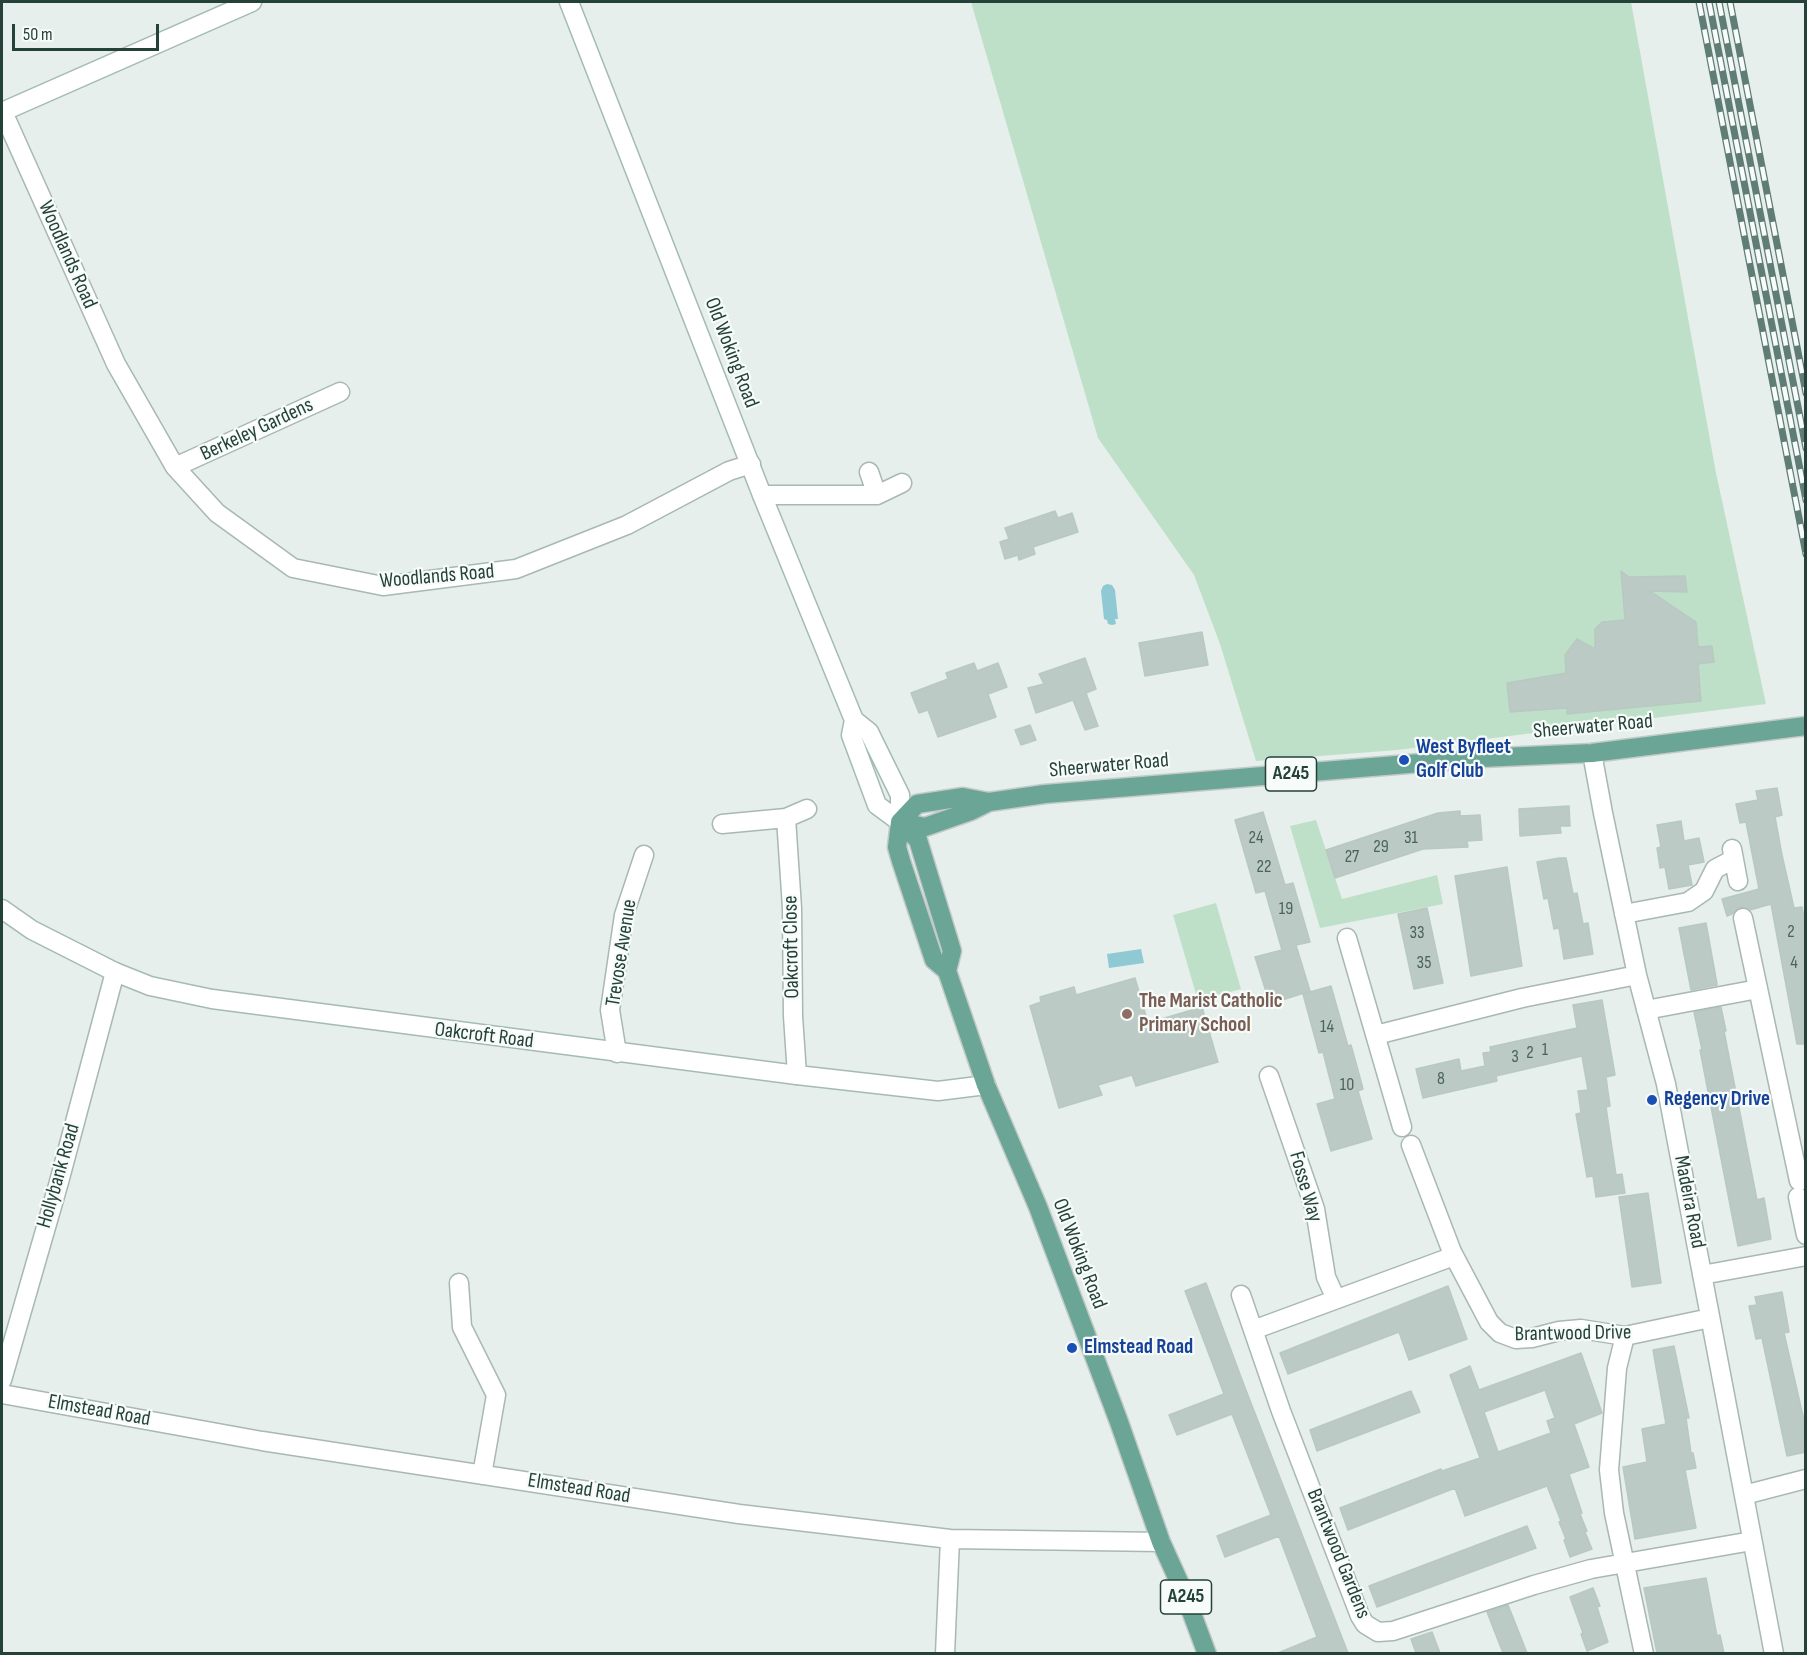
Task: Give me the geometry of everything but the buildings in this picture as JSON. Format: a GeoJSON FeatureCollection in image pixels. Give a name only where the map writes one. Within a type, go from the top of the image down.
{"type":"FeatureCollection","features":[{"type":"Feature","properties":{"kind":"main road","name":"Sheerwater Road"},"geometry":{"type":"LineString","coordinates":[[900,822],[917,804],[963,797],[989,802],[1056,793],[1480,758],[1592,753],[1806,726]]}},
{"type":"Feature","properties":{"kind":"main road","name":"Old Woking Road"},"geometry":{"type":"LineString","coordinates":[[900,822],[918,840],[952,951],[947,971],[986,1085],[1050,1239],[1119,1422],[1161,1542],[1185,1595],[1207,1653]]}},
{"type":"Feature","properties":{"kind":"street"},"geometry":{"type":"LineString","coordinates":[[2,112],[252,2]]}},
{"type":"Feature","properties":{"kind":"street","name":"Old Woking Road"},"geometry":{"type":"LineString","coordinates":[[569,2],[762,495],[854,720],[869,732],[900,795],[900,822]]}},
{"type":"Feature","properties":{"kind":"street","name":"Woodlands Road"},"geometry":{"type":"LineString","coordinates":[[2,112],[116,364],[175,467],[217,513],[293,568],[383,586],[516,569],[627,525],[729,471],[751,464]]}},
{"type":"Feature","properties":{"kind":"street","name":"Berkeley Gardens"},"geometry":{"type":"LineString","coordinates":[[175,467],[340,392]]}},
{"type":"Feature","properties":{"kind":"street"},"geometry":{"type":"LineString","coordinates":[[869,472],[877,495]]}},
{"type":"Feature","properties":{"kind":"street"},"geometry":{"type":"LineString","coordinates":[[762,495],[877,495],[902,483]]}},
{"type":"Feature","properties":{"kind":"street","name":"Old Woking Road"},"geometry":{"type":"LineString","coordinates":[[854,720],[851,735],[877,805],[900,822]]}},
{"type":"Feature","properties":{"kind":"street","name":"Madeira Road"},"geometry":{"type":"LineString","coordinates":[[1592,753],[1637,975],[1666,1084],[1774,1653]]}},
{"type":"Feature","properties":{"kind":"street"},"geometry":{"type":"LineString","coordinates":[[722,824],[786,818],[807,809]]}},
{"type":"Feature","properties":{"kind":"street","name":"Oakcroft Close"},"geometry":{"type":"LineString","coordinates":[[786,818],[792,908],[793,1016],[797,1075]]}},
{"type":"Feature","properties":{"kind":"street"},"geometry":{"type":"LineString","coordinates":[[1624,914],[1688,902],[1704,891],[1715,869],[1733,853],[1738,881]]}},
{"type":"Feature","properties":{"kind":"street","name":"Trevose Avenue"},"geometry":{"type":"LineString","coordinates":[[617,1053],[610,1010],[624,915],[644,855]]}},
{"type":"Feature","properties":{"kind":"street","name":"Oakcroft Road"},"geometry":{"type":"LineString","coordinates":[[2,909],[32,930],[115,972],[150,986],[212,999],[617,1053],[938,1091],[986,1085]]}},
{"type":"Feature","properties":{"kind":"street"},"geometry":{"type":"LineString","coordinates":[[1743,918],[1806,1236]]}},
{"type":"Feature","properties":{"kind":"street"},"geometry":{"type":"LineString","coordinates":[[1347,938],[1402,1126]]}},
{"type":"Feature","properties":{"kind":"street","name":"Hollybank Road"},"geometry":{"type":"LineString","coordinates":[[2,1380],[115,972]]}},
{"type":"Feature","properties":{"kind":"street"},"geometry":{"type":"LineString","coordinates":[[1376,1035],[1522,998],[1637,975]]}},
{"type":"Feature","properties":{"kind":"street"},"geometry":{"type":"LineString","coordinates":[[1646,1010],[1758,989]]}},
{"type":"Feature","properties":{"kind":"street","name":"Fosse Way"},"geometry":{"type":"LineString","coordinates":[[1269,1076],[1315,1209],[1326,1277],[1336,1299]]}},
{"type":"Feature","properties":{"kind":"street","name":"Brantwood Drive"},"geometry":{"type":"LineString","coordinates":[[1411,1145],[1454,1256],[1489,1322],[1500,1333],[1516,1339],[1581,1329],[1624,1336],[1710,1318]]}},
{"type":"Feature","properties":{"kind":"street"},"geometry":{"type":"LineString","coordinates":[[1253,1330],[1454,1256]]}},
{"type":"Feature","properties":{"kind":"street"},"geometry":{"type":"LineString","coordinates":[[1702,1275],[1806,1256]]}},
{"type":"Feature","properties":{"kind":"street"},"geometry":{"type":"LineString","coordinates":[[459,1283],[462,1327],[496,1395],[482,1475]]}},
{"type":"Feature","properties":{"kind":"street","name":"Brantwood Gardens"},"geometry":{"type":"LineString","coordinates":[[1241,1295],[1281,1411],[1360,1616],[1365,1624],[1378,1632],[1393,1631],[1534,1585],[1625,1563],[1752,1541]]}},
{"type":"Feature","properties":{"kind":"street"},"geometry":{"type":"LineString","coordinates":[[1624,1336],[1617,1368],[1609,1470],[1614,1513],[1644,1653]]}},
{"type":"Feature","properties":{"kind":"street","name":"Elmstead Road"},"geometry":{"type":"LineString","coordinates":[[2,1394],[262,1441],[739,1514],[950,1539],[1161,1542]]}},
{"type":"Feature","properties":{"kind":"street"},"geometry":{"type":"LineString","coordinates":[[1744,1496],[1806,1479]]}},
{"type":"Feature","properties":{"kind":"street"},"geometry":{"type":"LineString","coordinates":[[945,1653],[950,1539]]}},
{"type":"Feature","properties":{"kind":"green space","name":"West Byfleet Golf Club"},"geometry":{"type":"Polygon","coordinates":[[[971,2],[1631,2],[1716,473],[1766,704],[1397,750],[1256,761],[1220,644],[1194,575],[1098,438],[971,2]]]}},
{"type":"Feature","properties":{"kind":"green space"},"geometry":{"type":"Polygon","coordinates":[[[1316,820],[1342,899],[1437,875],[1443,904],[1320,928],[1290,826],[1316,820]]]}},
{"type":"Feature","properties":{"kind":"green space"},"geometry":{"type":"Polygon","coordinates":[[[1216,903],[1241,989],[1198,1001],[1173,915],[1216,903]]]}},
{"type":"Feature","properties":{"kind":"water"},"geometry":{"type":"Polygon","coordinates":[[[1107,584],[1112,585],[1115,590],[1118,619],[1115,619],[1116,624],[1112,625],[1104,619],[1101,591],[1107,584]]]}},
{"type":"Feature","properties":{"kind":"water"},"geometry":{"type":"Polygon","coordinates":[[[1141,949],[1144,963],[1109,968],[1107,954],[1141,949]]]}},
{"type":"Feature","properties":{"kind":"railway"},"geometry":{"type":"LineString","coordinates":[[1699,2],[1806,554]]}},
{"type":"Feature","properties":{"kind":"railway"},"geometry":{"type":"LineString","coordinates":[[1709,2],[1806,500]]}},
{"type":"Feature","properties":{"kind":"railway"},"geometry":{"type":"LineString","coordinates":[[1719,2],[1806,448]]}},
{"type":"Feature","properties":{"kind":"railway"},"geometry":{"type":"LineString","coordinates":[[1730,2],[1806,393]]}},
{"type":"Feature","properties":{"kind":"place","name":"West Byfleet Golf Club"},"geometry":{"type":"Point","coordinates":[1404,760]}},
{"type":"Feature","properties":{"kind":"place","name":"The Marist Catholic Primary School"},"geometry":{"type":"Point","coordinates":[1127,1014]}},
{"type":"Feature","properties":{"kind":"place","name":"Regency Drive"},"geometry":{"type":"Point","coordinates":[1652,1100]}},
{"type":"Feature","properties":{"kind":"place","name":"Elmstead Road"},"geometry":{"type":"Point","coordinates":[1072,1348]}}]}
